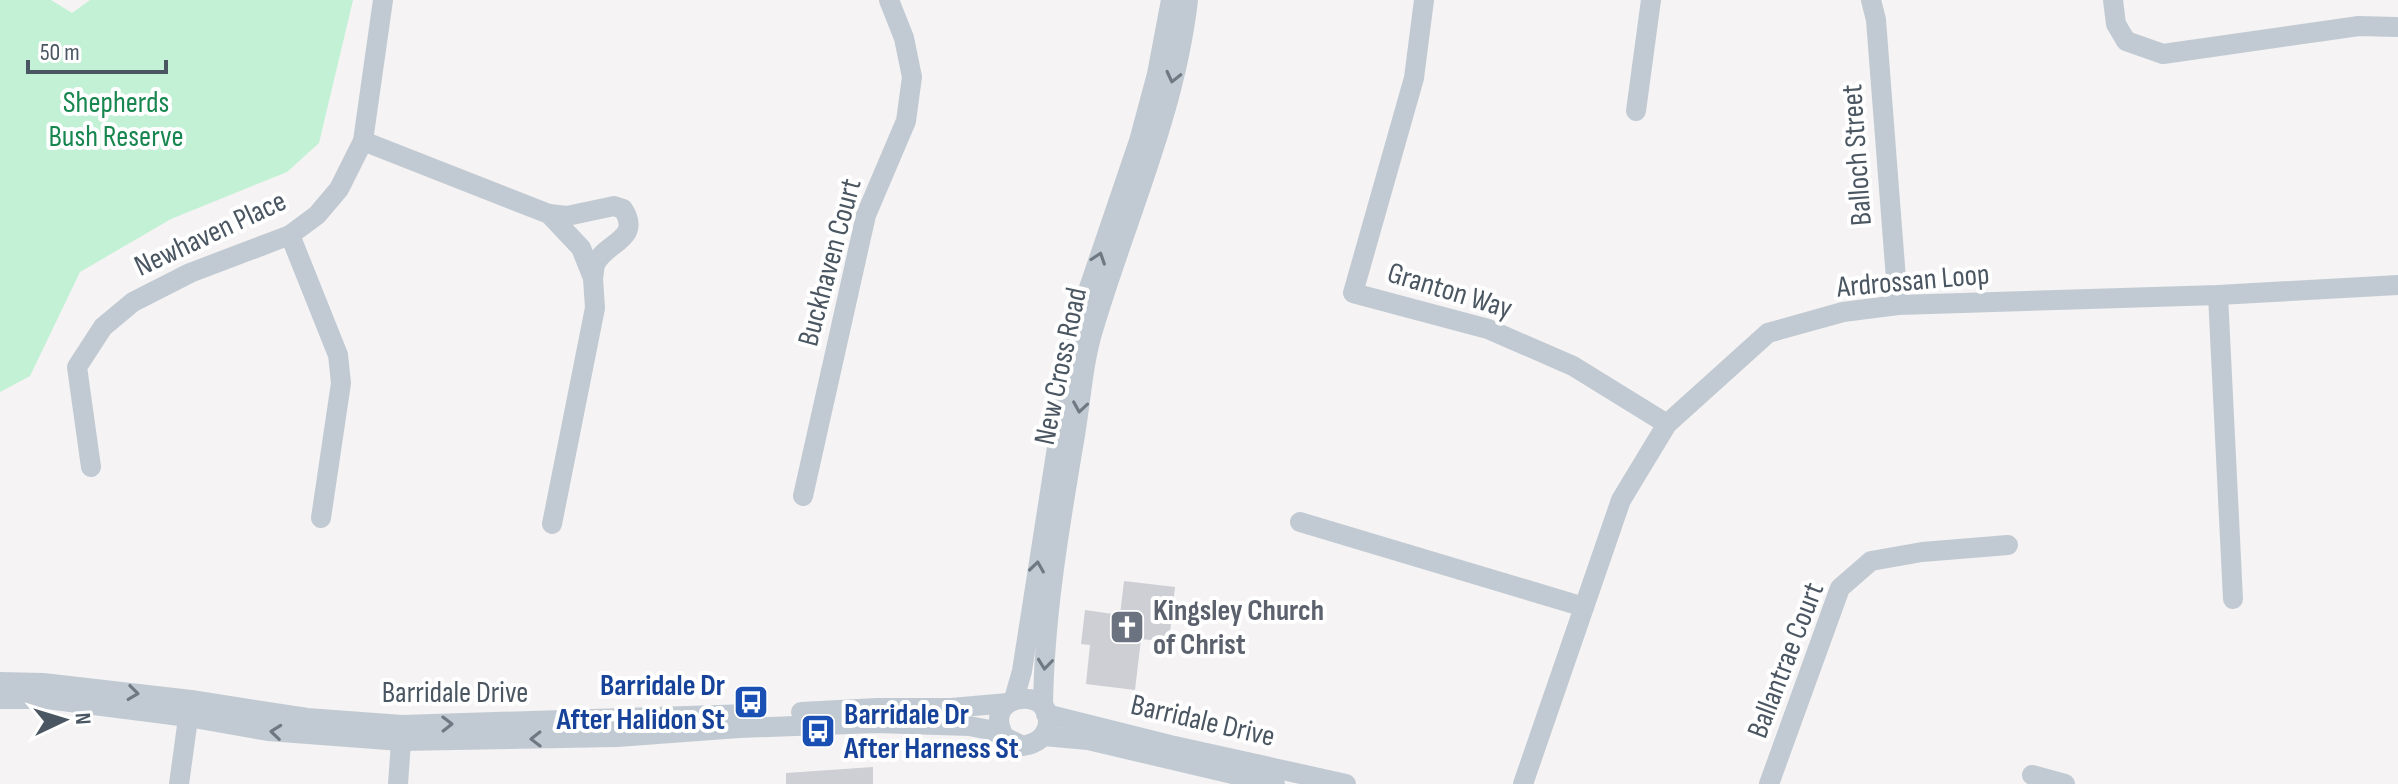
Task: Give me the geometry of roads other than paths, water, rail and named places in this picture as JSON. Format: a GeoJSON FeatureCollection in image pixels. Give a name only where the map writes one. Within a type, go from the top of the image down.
{"type":"FeatureCollection","features":[{"type":"Feature","properties":{"kind":"street","name":"Newhaven Place"},"geometry":{"type":"LineString","coordinates":[[91,467],[77,367],[103,327],[133,302],[190,273],[290,235],[317,215],[339,189],[363,141],[383,0]]}},
{"type":"Feature","properties":{"kind":"street","name":"Buckhaven Court"},"geometry":{"type":"LineString","coordinates":[[803,496],[866,215],[906,121],[912,77],[904,38],[889,0]]}},
{"type":"Feature","properties":{"kind":"street","name":"New Cross Road"},"geometry":{"type":"LineString","coordinates":[[1011,701],[1022,671],[1076,326],[1139,141],[1157,74],[1171,0]]}},
{"type":"Feature","properties":{"kind":"street","name":"New Cross Road"},"geometry":{"type":"LineString","coordinates":[[1045,710],[1043,673],[1063,507],[1092,330],[1155,146],[1174,78],[1188,0]]}},
{"type":"Feature","properties":{"kind":"street","name":"Granton Way"},"geometry":{"type":"LineString","coordinates":[[1424,0],[1414,78],[1353,293],[1488,329],[1573,366],[1667,424]]}},
{"type":"Feature","properties":{"kind":"street"},"geometry":{"type":"LineString","coordinates":[[1636,111],[1651,0]]}},
{"type":"Feature","properties":{"kind":"street","name":"Balloch Street"},"geometry":{"type":"LineString","coordinates":[[1871,0],[1876,20],[1898,305]]}},
{"type":"Feature","properties":{"kind":"street"},"geometry":{"type":"LineString","coordinates":[[2113,0],[2116,24],[2126,41],[2163,54],[2359,26],[2396,27]]}},
{"type":"Feature","properties":{"kind":"street"},"geometry":{"type":"LineString","coordinates":[[363,141],[549,214],[567,216],[614,206],[623,209],[628,217],[629,227],[625,237],[609,248],[595,264],[595,308],[552,524]]}},
{"type":"Feature","properties":{"kind":"street"},"geometry":{"type":"LineString","coordinates":[[549,214],[581,248],[593,278]]}},
{"type":"Feature","properties":{"kind":"street"},"geometry":{"type":"LineString","coordinates":[[290,235],[338,355],[341,383],[321,518]]}},
{"type":"Feature","properties":{"kind":"street","name":"Ardrossan Loop"},"geometry":{"type":"LineString","coordinates":[[1523,784],[1621,500],[1667,424],[1768,333],[1843,312],[1898,305],[2218,295],[2398,285]]}},
{"type":"Feature","properties":{"kind":"street"},"geometry":{"type":"LineString","coordinates":[[2218,295],[2233,599]]}},
{"type":"Feature","properties":{"kind":"street"},"geometry":{"type":"LineString","coordinates":[[1300,522],[1584,607]]}},
{"type":"Feature","properties":{"kind":"street","name":"Ballantrae Court"},"geometry":{"type":"LineString","coordinates":[[1769,784],[1840,588],[1871,561],[1922,552],[2008,545]]}},
{"type":"Feature","properties":{"kind":"street","name":"Barridale Drive"},"geometry":{"type":"LineString","coordinates":[[0,682],[43,683],[189,708],[268,731],[617,737],[739,728],[876,723],[969,726],[1004,736]]}},
{"type":"Feature","properties":{"kind":"street"},"geometry":{"type":"LineString","coordinates":[[1030,698],[1045,710],[1048,722],[1037,742],[1023,746],[1004,736],[1000,715],[1011,701],[1030,698]]}},
{"type":"Feature","properties":{"kind":"street","name":"Barridale Drive"},"geometry":{"type":"LineString","coordinates":[[0,699],[189,708]]}},
{"type":"Feature","properties":{"kind":"street","name":"Barridale Drive"},"geometry":{"type":"LineString","coordinates":[[401,733],[877,708],[951,708],[1011,701]]}},
{"type":"Feature","properties":{"kind":"street"},"geometry":{"type":"LineString","coordinates":[[179,784],[189,708]]}},
{"type":"Feature","properties":{"kind":"street","name":"Barridale Drive"},"geometry":{"type":"LineString","coordinates":[[1045,710],[1295,778],[1346,784]]}},
{"type":"Feature","properties":{"kind":"street"},"geometry":{"type":"LineString","coordinates":[[398,784],[401,733]]}},
{"type":"Feature","properties":{"kind":"street","name":"Barridale Drive"},"geometry":{"type":"LineString","coordinates":[[1043,736],[1088,740],[1275,784]]}},
{"type":"Feature","properties":{"kind":"street"},"geometry":{"type":"LineString","coordinates":[[2032,775],[2065,784]]}},
{"type":"Feature","properties":{"kind":"place","name":"Kingsley Church of Christ"},"geometry":{"type":"Point","coordinates":[1127,627]}},
{"type":"Feature","properties":{"kind":"place","name":"Barridale Dr After Halidon St"},"geometry":{"type":"Point","coordinates":[751,702]}},
{"type":"Feature","properties":{"kind":"place","name":"Barridale Dr After Harness St"},"geometry":{"type":"Point","coordinates":[818,731]}},
{"type":"Feature","properties":{"kind":"park label","name":"Shepherds Bush Reserve"},"geometry":{"type":"Point","coordinates":[116,119]}}]}
